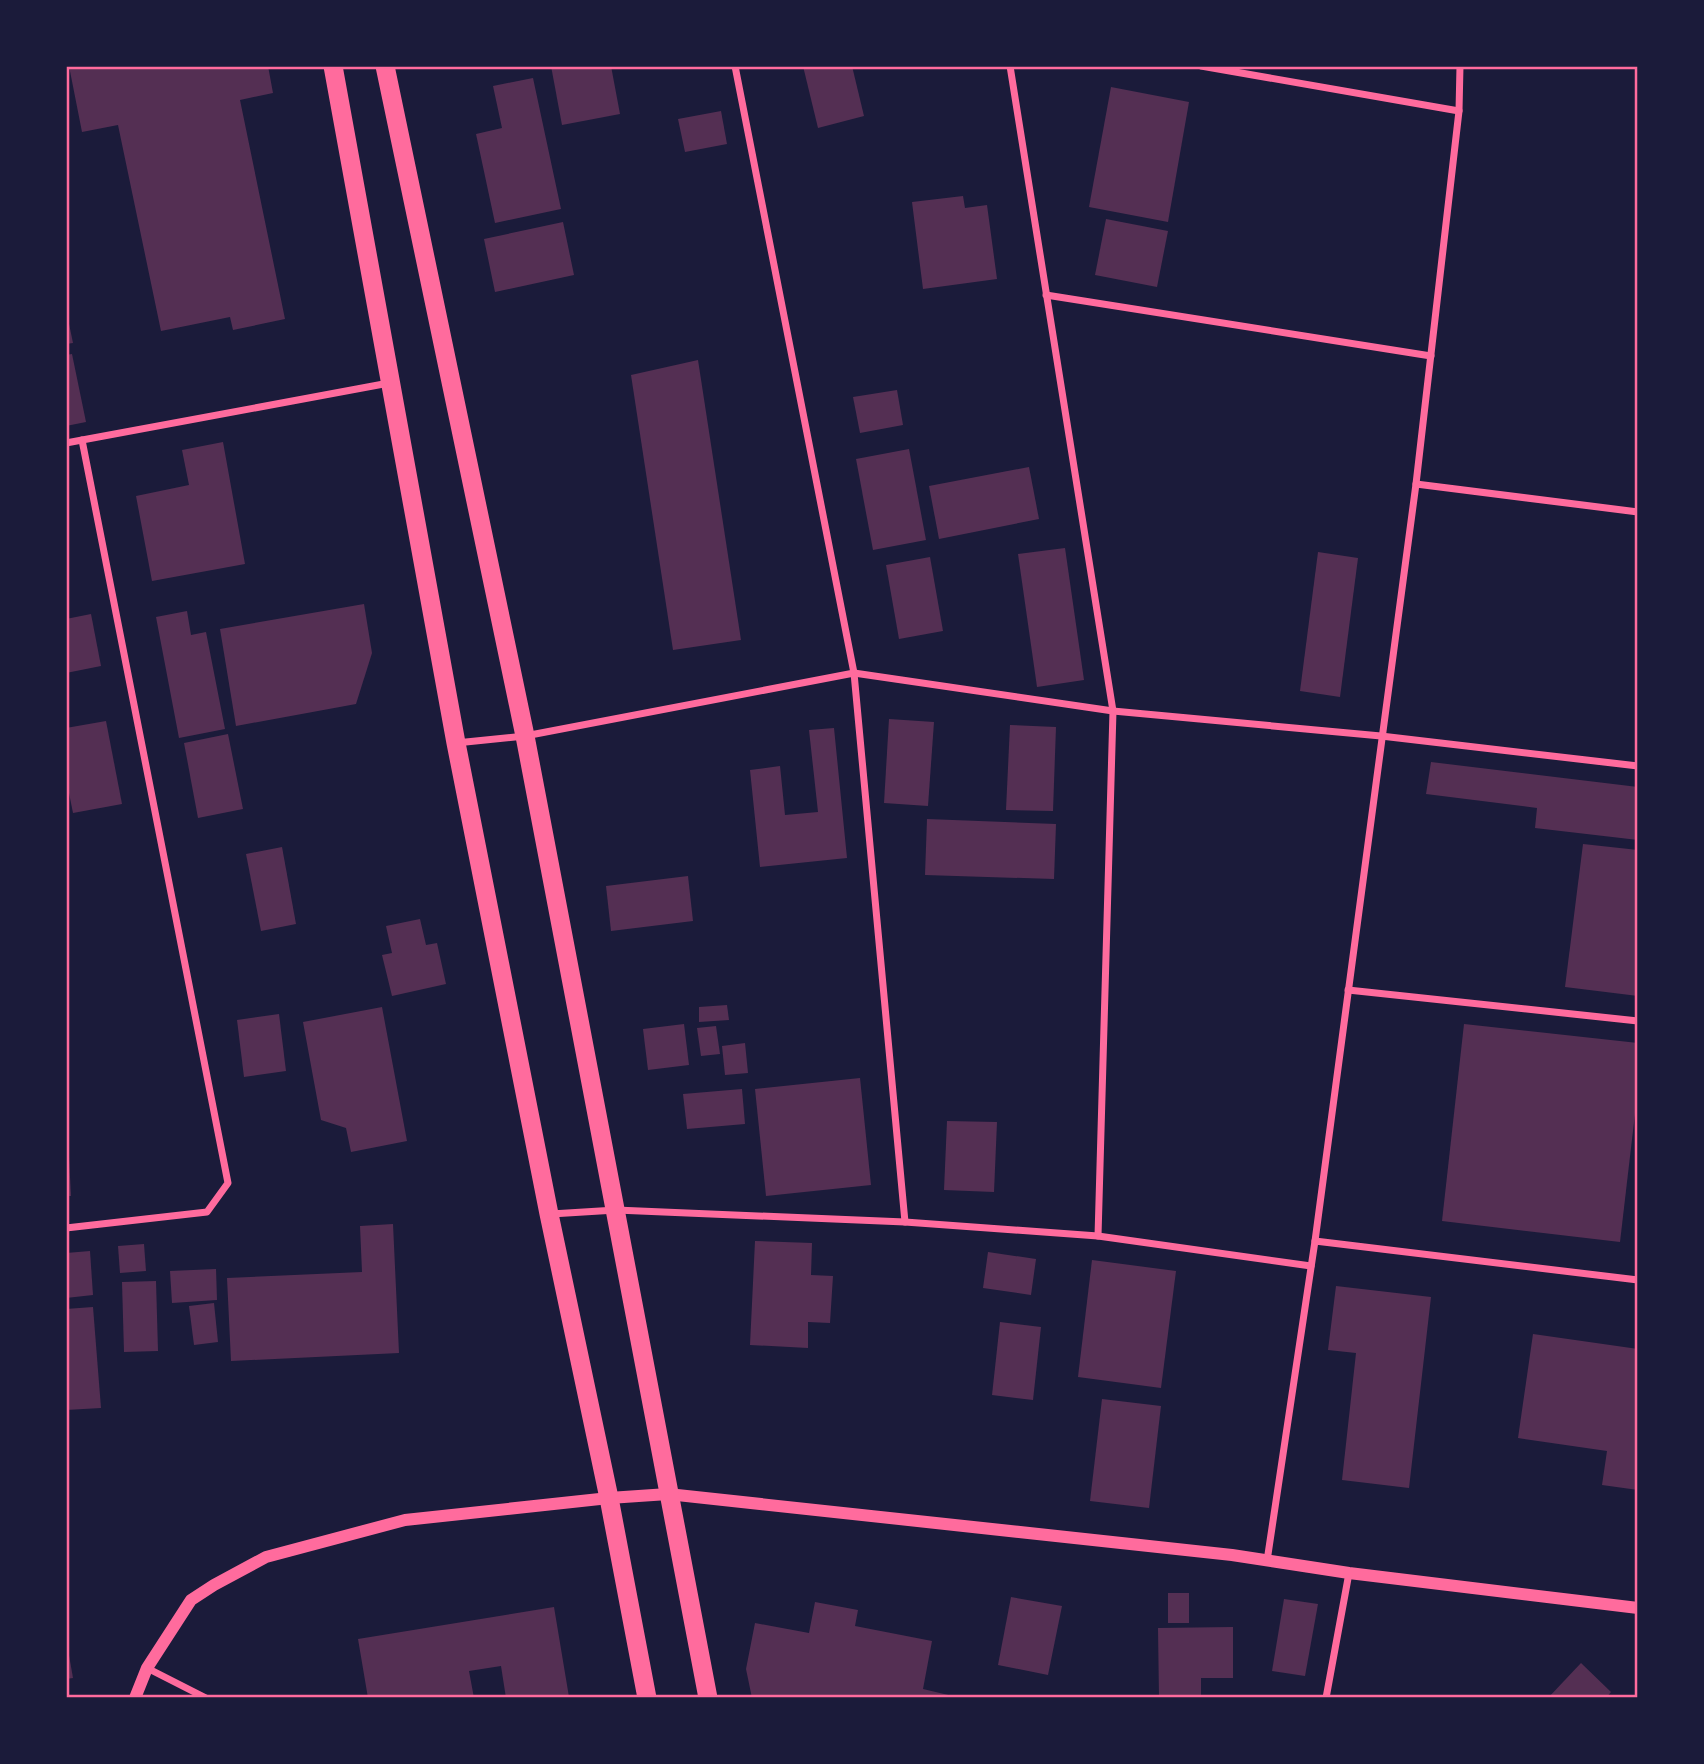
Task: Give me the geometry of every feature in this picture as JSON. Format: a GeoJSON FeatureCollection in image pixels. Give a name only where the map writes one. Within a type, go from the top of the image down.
{"type":"FeatureCollection","features":[{"type":"Feature","properties":{"kind":"highway"},"geometry":{"type":"LineString","coordinates":[[333,66],[456,743],[548,1214],[609,1498],[647,1698]]}},
{"type":"Feature","properties":{"kind":"highway"},"geometry":{"type":"LineString","coordinates":[[386,66],[525,737],[708,1698]]}},
{"type":"Feature","properties":{"kind":"street"},"geometry":{"type":"LineString","coordinates":[[736,66],[854,673],[905,1222]]}},
{"type":"Feature","properties":{"kind":"street"},"geometry":{"type":"LineString","coordinates":[[1010,66],[1113,711],[1098,1237]]}},
{"type":"Feature","properties":{"kind":"street"},"geometry":{"type":"LineString","coordinates":[[1201,66],[1459,111]]}},
{"type":"Feature","properties":{"kind":"street"},"geometry":{"type":"LineString","coordinates":[[1267,1561],[1315,1241],[1416,484],[1459,111],[1460,66]]}},
{"type":"Feature","properties":{"kind":"street"},"geometry":{"type":"LineString","coordinates":[[1046,295],[1431,356]]}},
{"type":"Feature","properties":{"kind":"street"},"geometry":{"type":"LineString","coordinates":[[66,443],[391,383]]}},
{"type":"Feature","properties":{"kind":"street"},"geometry":{"type":"LineString","coordinates":[[66,1228],[206,1212],[228,1183],[82,440]]}},
{"type":"Feature","properties":{"kind":"street"},"geometry":{"type":"LineString","coordinates":[[1416,484],[1637,512]]}},
{"type":"Feature","properties":{"kind":"street"},"geometry":{"type":"LineString","coordinates":[[456,743],[525,737],[854,673],[1113,711],[1381,736],[1637,766]]}},
{"type":"Feature","properties":{"kind":"street"},"geometry":{"type":"LineString","coordinates":[[1348,989],[1637,1021]]}},
{"type":"Feature","properties":{"kind":"street"},"geometry":{"type":"LineString","coordinates":[[548,1214],[616,1210],[905,1222],[1098,1237],[1311,1266]]}},
{"type":"Feature","properties":{"kind":"street"},"geometry":{"type":"LineString","coordinates":[[1315,1241],[1637,1280]]}},
{"type":"Feature","properties":{"kind":"street"},"geometry":{"type":"LineString","coordinates":[[135,1698],[146,1668],[191,1600],[267,1557],[405,1520],[668,1494],[1232,1555],[1349,1573],[1637,1608]]}},
{"type":"Feature","properties":{"kind":"street"},"geometry":{"type":"LineString","coordinates":[[1326,1698],[1349,1573]]}},
{"type":"Feature","properties":{"kind":"street"},"geometry":{"type":"LineString","coordinates":[[146,1668],[206,1698]]}},
{"type":"Feature","properties":{"kind":"building"},"geometry":{"type":"Polygon","coordinates":[[[69,66],[268,66],[273,93],[240,100],[285,319],[233,330],[230,317],[161,331],[118,125],[82,132],[69,66]]]}},
{"type":"Feature","properties":{"kind":"building"},"geometry":{"type":"Polygon","coordinates":[[[551,66],[611,66],[620,114],[562,125],[551,66]]]}},
{"type":"Feature","properties":{"kind":"building"},"geometry":{"type":"Polygon","coordinates":[[[803,66],[852,66],[864,116],[818,128],[803,66]]]}},
{"type":"Feature","properties":{"kind":"building"},"geometry":{"type":"Polygon","coordinates":[[[533,78],[561,209],[495,223],[476,134],[502,128],[493,86],[533,78]]]}},
{"type":"Feature","properties":{"kind":"building"},"geometry":{"type":"Polygon","coordinates":[[[1111,87],[1189,102],[1168,222],[1089,207],[1111,87]]]}},
{"type":"Feature","properties":{"kind":"building"},"geometry":{"type":"Polygon","coordinates":[[[721,111],[727,144],[685,152],[678,119],[721,111]]]}},
{"type":"Feature","properties":{"kind":"building"},"geometry":{"type":"Polygon","coordinates":[[[963,196],[965,208],[987,205],[997,279],[923,289],[912,202],[963,196]]]}},
{"type":"Feature","properties":{"kind":"building"},"geometry":{"type":"Polygon","coordinates":[[[1106,219],[1168,231],[1157,287],[1095,275],[1106,219]]]}},
{"type":"Feature","properties":{"kind":"building"},"geometry":{"type":"Polygon","coordinates":[[[563,222],[574,275],[495,292],[484,239],[563,222]]]}},
{"type":"Feature","properties":{"kind":"building"},"geometry":{"type":"Polygon","coordinates":[[[68,319],[73,343],[66,344],[66,320],[68,319]]]}},
{"type":"Feature","properties":{"kind":"building"},"geometry":{"type":"Polygon","coordinates":[[[72,354],[86,422],[66,426],[66,355],[72,354]]]}},
{"type":"Feature","properties":{"kind":"building"},"geometry":{"type":"Polygon","coordinates":[[[698,360],[741,640],[673,650],[631,375],[698,360]]]}},
{"type":"Feature","properties":{"kind":"building"},"geometry":{"type":"Polygon","coordinates":[[[897,390],[903,425],[860,433],[853,397],[897,390]]]}},
{"type":"Feature","properties":{"kind":"building"},"geometry":{"type":"Polygon","coordinates":[[[223,442],[245,564],[152,581],[136,496],[189,485],[182,450],[223,442]]]}},
{"type":"Feature","properties":{"kind":"building"},"geometry":{"type":"Polygon","coordinates":[[[909,449],[926,540],[873,550],[856,459],[909,449]]]}},
{"type":"Feature","properties":{"kind":"building"},"geometry":{"type":"Polygon","coordinates":[[[1029,467],[1039,519],[939,539],[929,486],[1029,467]]]}},
{"type":"Feature","properties":{"kind":"building"},"geometry":{"type":"Polygon","coordinates":[[[1065,548],[1084,680],[1037,687],[1018,554],[1065,548]]]}},
{"type":"Feature","properties":{"kind":"building"},"geometry":{"type":"Polygon","coordinates":[[[1318,552],[1358,558],[1340,697],[1300,691],[1318,552]]]}},
{"type":"Feature","properties":{"kind":"building"},"geometry":{"type":"Polygon","coordinates":[[[930,557],[943,631],[899,639],[886,565],[930,557]]]}},
{"type":"Feature","properties":{"kind":"building"},"geometry":{"type":"Polygon","coordinates":[[[364,604],[372,653],[356,704],[236,726],[220,629],[364,604]]]}},
{"type":"Feature","properties":{"kind":"building"},"geometry":{"type":"Polygon","coordinates":[[[187,611],[191,635],[206,632],[225,729],[179,738],[156,617],[187,611]]]}},
{"type":"Feature","properties":{"kind":"building"},"geometry":{"type":"Polygon","coordinates":[[[91,614],[101,666],[66,673],[66,619],[91,614]]]}},
{"type":"Feature","properties":{"kind":"building"},"geometry":{"type":"Polygon","coordinates":[[[889,719],[934,722],[928,806],[884,803],[889,719]]]}},
{"type":"Feature","properties":{"kind":"building"},"geometry":{"type":"Polygon","coordinates":[[[106,721],[122,804],[73,813],[66,778],[66,728],[106,721]]]}},
{"type":"Feature","properties":{"kind":"building"},"geometry":{"type":"Polygon","coordinates":[[[1010,725],[1056,727],[1053,811],[1006,810],[1010,725]]]}},
{"type":"Feature","properties":{"kind":"building"},"geometry":{"type":"Polygon","coordinates":[[[834,728],[847,858],[760,867],[750,770],[780,766],[785,815],[818,812],[809,730],[834,728]]]}},
{"type":"Feature","properties":{"kind":"building"},"geometry":{"type":"Polygon","coordinates":[[[228,734],[243,809],[198,818],[184,743],[228,734]]]}},
{"type":"Feature","properties":{"kind":"building"},"geometry":{"type":"Polygon","coordinates":[[[1431,762],[1638,787],[1638,840],[1535,828],[1537,808],[1426,794],[1431,762]]]}},
{"type":"Feature","properties":{"kind":"building"},"geometry":{"type":"Polygon","coordinates":[[[927,819],[1056,824],[1054,879],[925,875],[927,819]]]}},
{"type":"Feature","properties":{"kind":"building"},"geometry":{"type":"Polygon","coordinates":[[[1583,844],[1638,850],[1638,996],[1565,987],[1583,844]]]}},
{"type":"Feature","properties":{"kind":"building"},"geometry":{"type":"Polygon","coordinates":[[[282,847],[296,924],[261,931],[246,854],[282,847]]]}},
{"type":"Feature","properties":{"kind":"building"},"geometry":{"type":"Polygon","coordinates":[[[688,876],[693,921],[611,931],[606,886],[688,876]]]}},
{"type":"Feature","properties":{"kind":"building"},"geometry":{"type":"Polygon","coordinates":[[[420,919],[426,945],[437,943],[446,984],[392,996],[382,955],[392,953],[386,926],[420,919]]]}},
{"type":"Feature","properties":{"kind":"building"},"geometry":{"type":"Polygon","coordinates":[[[727,1005],[729,1020],[699,1022],[699,1007],[727,1005]]]}},
{"type":"Feature","properties":{"kind":"building"},"geometry":{"type":"Polygon","coordinates":[[[382,1007],[407,1141],[351,1152],[346,1128],[321,1120],[303,1022],[382,1007]]]}},
{"type":"Feature","properties":{"kind":"building"},"geometry":{"type":"Polygon","coordinates":[[[279,1014],[286,1071],[244,1077],[237,1020],[279,1014]]]}},
{"type":"Feature","properties":{"kind":"building"},"geometry":{"type":"Polygon","coordinates":[[[684,1024],[689,1065],[648,1070],[643,1029],[684,1024]]]}},
{"type":"Feature","properties":{"kind":"building"},"geometry":{"type":"Polygon","coordinates":[[[1464,1024],[1638,1043],[1638,1088],[1620,1242],[1442,1221],[1464,1024]]]}},
{"type":"Feature","properties":{"kind":"building"},"geometry":{"type":"Polygon","coordinates":[[[716,1026],[720,1054],[701,1056],[697,1028],[716,1026]]]}},
{"type":"Feature","properties":{"kind":"building"},"geometry":{"type":"Polygon","coordinates":[[[745,1043],[748,1073],[725,1075],[722,1046],[745,1043]]]}},
{"type":"Feature","properties":{"kind":"building"},"geometry":{"type":"Polygon","coordinates":[[[860,1078],[871,1185],[766,1196],[755,1089],[860,1078]]]}},
{"type":"Feature","properties":{"kind":"building"},"geometry":{"type":"Polygon","coordinates":[[[742,1089],[745,1124],[687,1129],[683,1094],[742,1089]]]}},
{"type":"Feature","properties":{"kind":"building"},"geometry":{"type":"Polygon","coordinates":[[[947,1121],[997,1122],[994,1192],[944,1190],[947,1121]]]}},
{"type":"Feature","properties":{"kind":"building"},"geometry":{"type":"Polygon","coordinates":[[[69,1157],[71,1196],[66,1196],[66,1158],[69,1157]]]}},
{"type":"Feature","properties":{"kind":"building"},"geometry":{"type":"Polygon","coordinates":[[[393,1224],[399,1353],[231,1361],[227,1278],[362,1272],[360,1226],[393,1224]]]}},
{"type":"Feature","properties":{"kind":"building"},"geometry":{"type":"Polygon","coordinates":[[[755,1241],[812,1243],[811,1275],[833,1276],[830,1323],[808,1322],[808,1348],[750,1345],[755,1241]]]}},
{"type":"Feature","properties":{"kind":"building"},"geometry":{"type":"Polygon","coordinates":[[[144,1244],[146,1271],[120,1273],[118,1246],[144,1244]]]}},
{"type":"Feature","properties":{"kind":"building"},"geometry":{"type":"Polygon","coordinates":[[[90,1251],[93,1295],[66,1298],[66,1253],[90,1251]]]}},
{"type":"Feature","properties":{"kind":"building"},"geometry":{"type":"Polygon","coordinates":[[[988,1252],[1036,1259],[1031,1295],[983,1288],[988,1252]]]}},
{"type":"Feature","properties":{"kind":"building"},"geometry":{"type":"Polygon","coordinates":[[[1092,1260],[1176,1271],[1161,1388],[1078,1377],[1092,1260]]]}},
{"type":"Feature","properties":{"kind":"building"},"geometry":{"type":"Polygon","coordinates":[[[216,1269],[217,1300],[172,1303],[170,1271],[216,1269]]]}},
{"type":"Feature","properties":{"kind":"building"},"geometry":{"type":"Polygon","coordinates":[[[156,1281],[158,1351],[124,1352],[122,1282],[156,1281]]]}},
{"type":"Feature","properties":{"kind":"building"},"geometry":{"type":"Polygon","coordinates":[[[1336,1286],[1431,1297],[1409,1488],[1342,1480],[1356,1353],[1328,1350],[1336,1286]]]}},
{"type":"Feature","properties":{"kind":"building"},"geometry":{"type":"Polygon","coordinates":[[[214,1303],[218,1342],[194,1345],[189,1306],[214,1303]]]}},
{"type":"Feature","properties":{"kind":"building"},"geometry":{"type":"Polygon","coordinates":[[[93,1307],[101,1408],[66,1410],[66,1309],[93,1307]]]}},
{"type":"Feature","properties":{"kind":"building"},"geometry":{"type":"Polygon","coordinates":[[[1000,1322],[1041,1327],[1033,1400],[992,1395],[1000,1322]]]}},
{"type":"Feature","properties":{"kind":"building"},"geometry":{"type":"Polygon","coordinates":[[[1533,1334],[1638,1349],[1638,1490],[1602,1485],[1607,1451],[1518,1438],[1533,1334]]]}},
{"type":"Feature","properties":{"kind":"building"},"geometry":{"type":"Polygon","coordinates":[[[1102,1399],[1161,1406],[1149,1508],[1090,1501],[1102,1399]]]}},
{"type":"Feature","properties":{"kind":"building"},"geometry":{"type":"Polygon","coordinates":[[[1168,1593],[1189,1593],[1189,1623],[1168,1623],[1168,1593]]]}},
{"type":"Feature","properties":{"kind":"building"},"geometry":{"type":"Polygon","coordinates":[[[1011,1597],[1062,1606],[1048,1675],[998,1665],[1011,1597]]]}},
{"type":"Feature","properties":{"kind":"building"},"geometry":{"type":"Polygon","coordinates":[[[1284,1599],[1318,1604],[1305,1676],[1272,1671],[1284,1599]]]}},
{"type":"Feature","properties":{"kind":"building"},"geometry":{"type":"Polygon","coordinates":[[[815,1602],[858,1610],[855,1626],[932,1641],[923,1689],[961,1698],[752,1698],[746,1669],[755,1623],[809,1633],[815,1602]]]}},
{"type":"Feature","properties":{"kind":"building"},"geometry":{"type":"Polygon","coordinates":[[[554,1607],[569,1697],[506,1698],[501,1666],[469,1671],[474,1698],[368,1698],[358,1639],[554,1607]]]}},
{"type":"Feature","properties":{"kind":"building"},"geometry":{"type":"Polygon","coordinates":[[[1233,1627],[1233,1678],[1201,1678],[1201,1698],[1159,1698],[1158,1628],[1233,1627]]]}},
{"type":"Feature","properties":{"kind":"building"},"geometry":{"type":"Polygon","coordinates":[[[66,1638],[73,1678],[66,1679],[66,1638]]]}},
{"type":"Feature","properties":{"kind":"building"},"geometry":{"type":"Polygon","coordinates":[[[1581,1663],[1611,1692],[1606,1698],[1548,1698],[1581,1663]]]}}]}
